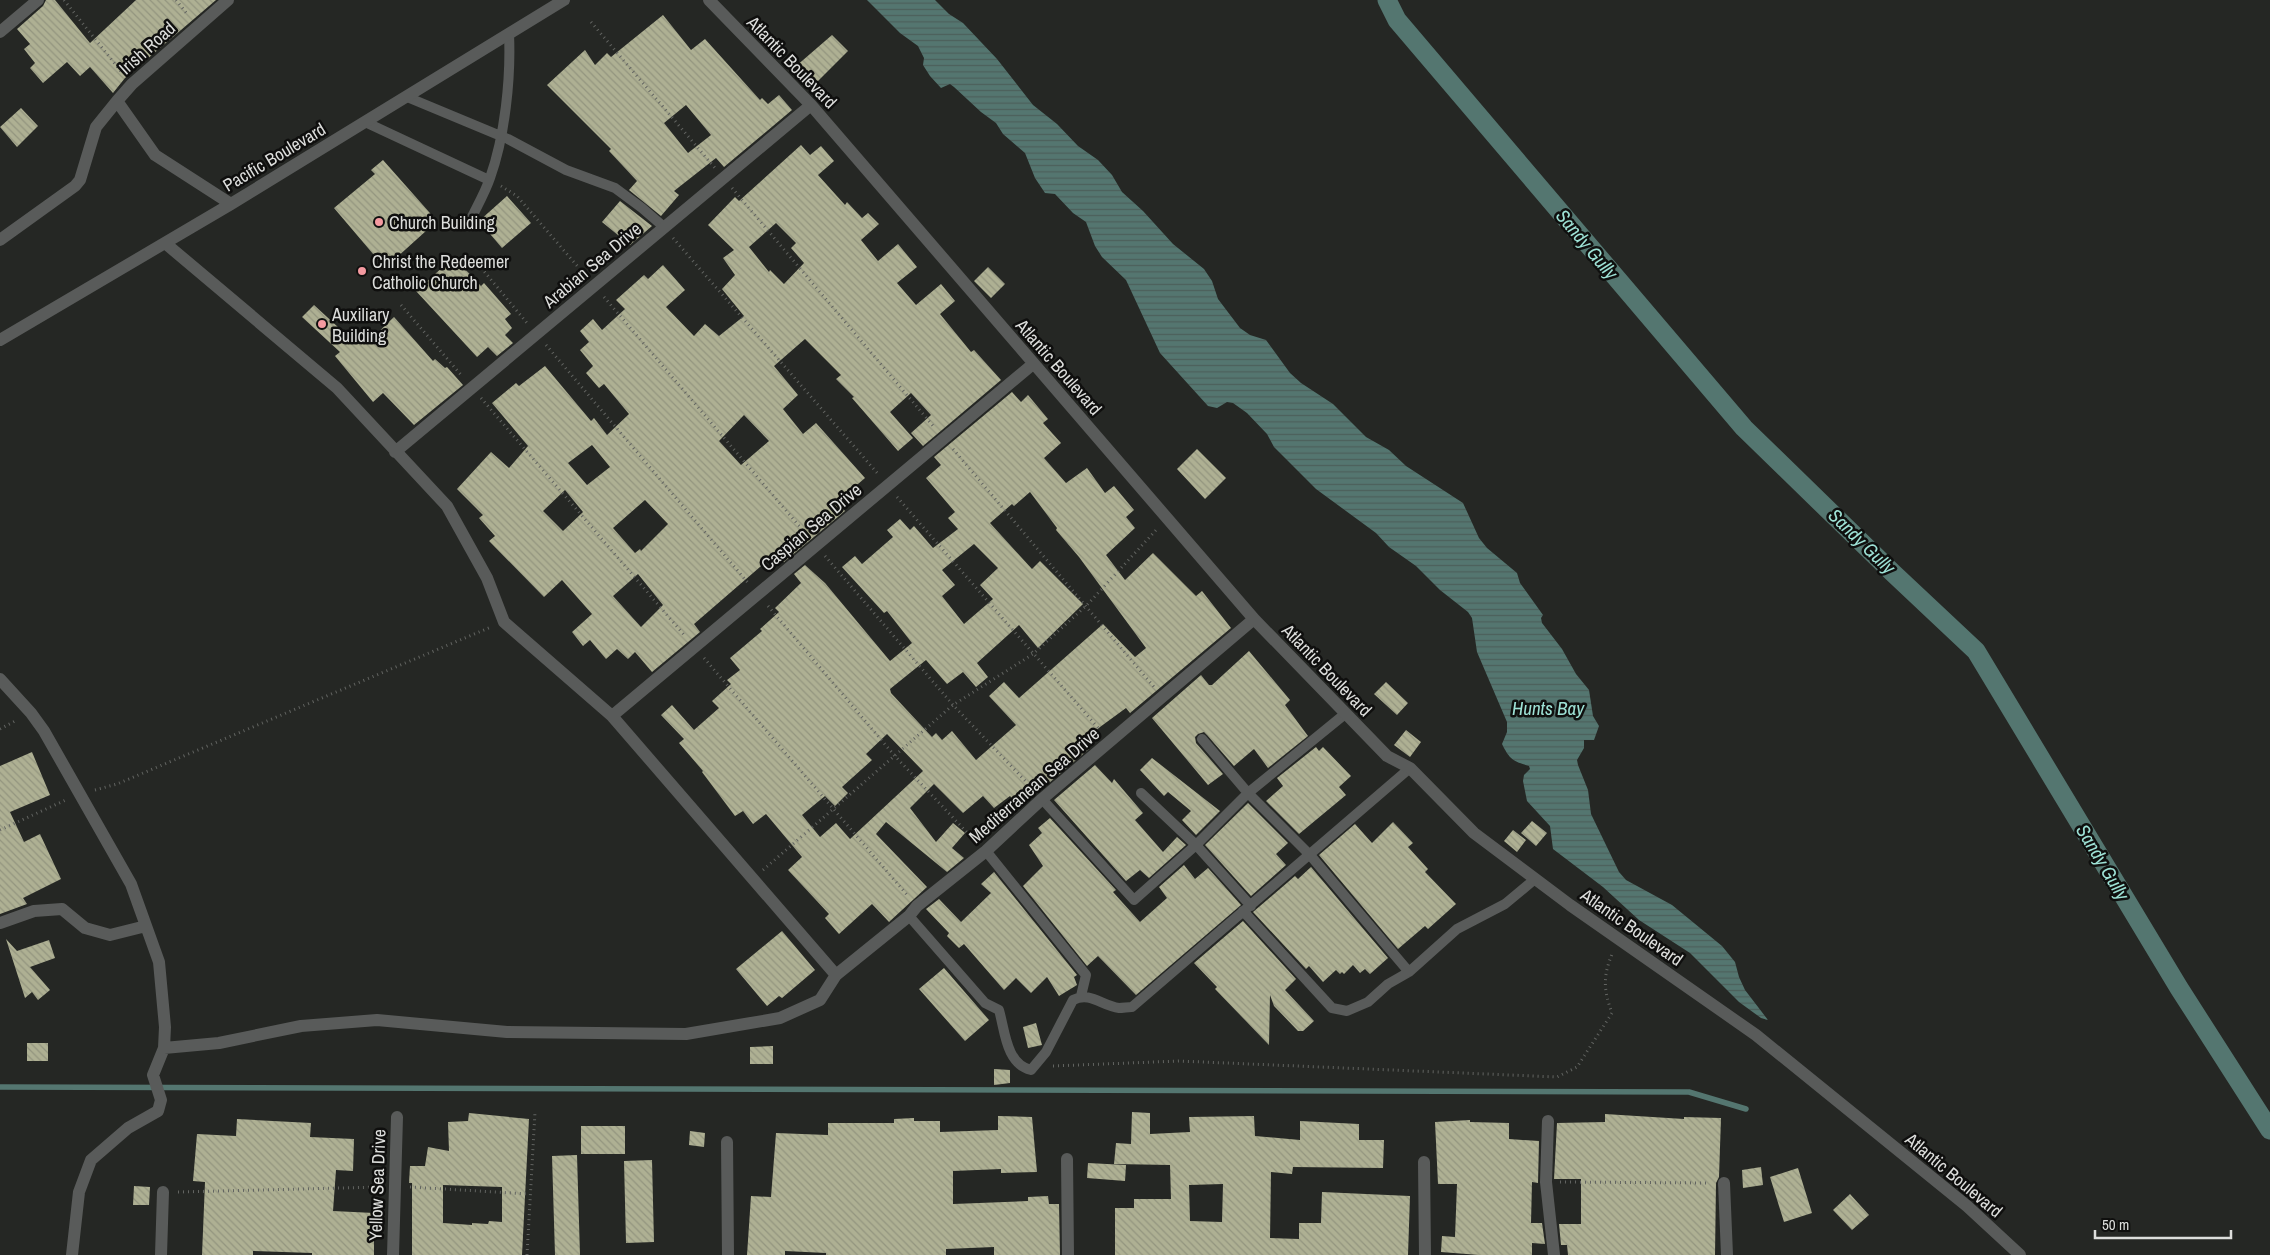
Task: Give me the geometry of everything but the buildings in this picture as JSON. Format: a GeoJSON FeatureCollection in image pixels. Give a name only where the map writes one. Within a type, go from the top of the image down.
{"type":"FeatureCollection","features":[{"type":"Feature","properties":{"kind":"street"},"geometry":{"type":"LineString","coordinates":[[0,32],[38,0]]}},
{"type":"Feature","properties":{"kind":"street","name":"Irish Road"},"geometry":{"type":"LineString","coordinates":[[0,240],[75,186],[80,180],[96,128],[117,100],[132,84],[228,0]]}},
{"type":"Feature","properties":{"kind":"street","name":"Pacific Boulevard"},"geometry":{"type":"LineString","coordinates":[[0,340],[231,204],[564,0]]}},
{"type":"Feature","properties":{"kind":"street","name":"Atlantic Boulevard"},"geometry":{"type":"LineString","coordinates":[[709,0],[811,104],[1254,619],[1387,756],[1410,768],[1474,834],[1534,879],[1756,1034],[1967,1206],[2020,1255]]}},
{"type":"Feature","properties":{"kind":"street"},"geometry":{"type":"LineString","coordinates":[[117,100],[154,155],[231,204]]}},
{"type":"Feature","properties":{"kind":"street","name":"Arabian Sea Drive"},"geometry":{"type":"LineString","coordinates":[[394,452],[811,104]]}},
{"type":"Feature","properties":{"kind":"street"},"geometry":{"type":"LineString","coordinates":[[165,243],[337,388],[394,452],[446,506],[487,578],[504,622],[612,716],[836,975]]}},
{"type":"Feature","properties":{"kind":"street","name":"Caspian Sea Drive"},"geometry":{"type":"LineString","coordinates":[[612,716],[1034,364]]}},
{"type":"Feature","properties":{"kind":"street","name":"Mediterranean Sea Drive"},"geometry":{"type":"LineString","coordinates":[[164,1048],[219,1043],[300,1026],[377,1020],[507,1032],[686,1034],[780,1018],[820,1000],[836,975],[986,851],[1042,799],[1254,619]]}},
{"type":"Feature","properties":{"kind":"street"},"geometry":{"type":"LineString","coordinates":[[0,679],[31,713],[44,731],[80,793],[131,884],[159,962],[165,1027],[164,1048],[153,1075],[161,1100],[158,1111],[128,1128],[91,1160],[79,1192],[72,1255]]}},
{"type":"Feature","properties":{"kind":"street"},"geometry":{"type":"LineString","coordinates":[[0,922],[34,912],[62,909],[86,928],[110,935],[146,926]]}},
{"type":"Feature","properties":{"kind":"street","name":"Yellow Sea Drive"},"geometry":{"type":"LineString","coordinates":[[393,1255],[397,1117]]}},
{"type":"Feature","properties":{"kind":"street"},"geometry":{"type":"LineString","coordinates":[[1548,1120],[1546,1182],[1554,1255]]}},
{"type":"Feature","properties":{"kind":"street"},"geometry":{"type":"LineString","coordinates":[[727,1142],[728,1255]]}},
{"type":"Feature","properties":{"kind":"street"},"geometry":{"type":"LineString","coordinates":[[1067,1159],[1068,1255]]}},
{"type":"Feature","properties":{"kind":"street"},"geometry":{"type":"LineString","coordinates":[[1424,1162],[1425,1255]]}},
{"type":"Feature","properties":{"kind":"street"},"geometry":{"type":"LineString","coordinates":[[1724,1184],[1727,1255]]}},
{"type":"Feature","properties":{"kind":"street"},"geometry":{"type":"LineString","coordinates":[[162,1255],[163,1192]]}},
{"type":"Feature","properties":{"kind":"lane"},"geometry":{"type":"LineString","coordinates":[[469,223],[489,180],[500,136],[511,68],[509,34]]}},
{"type":"Feature","properties":{"kind":"lane"},"geometry":{"type":"LineString","coordinates":[[407,97],[500,136],[566,170],[615,188],[664,227]]}},
{"type":"Feature","properties":{"kind":"lane"},"geometry":{"type":"LineString","coordinates":[[365,122],[489,180]]}},
{"type":"Feature","properties":{"kind":"lane"},"geometry":{"type":"LineString","coordinates":[[1042,799],[1134,900],[1196,845],[1248,794],[1346,714]]}},
{"type":"Feature","properties":{"kind":"lane"},"geometry":{"type":"LineString","coordinates":[[1202,739],[1248,794],[1310,855],[1409,972]]}},
{"type":"Feature","properties":{"kind":"lane"},"geometry":{"type":"LineString","coordinates":[[913,911],[985,1003],[999,1010],[1012,1058],[1023,1068],[1031,1070],[1046,1052],[1073,1000],[1081,996],[1097,999],[1118,1008],[1132,1007],[1410,768]]}},
{"type":"Feature","properties":{"kind":"lane"},"geometry":{"type":"LineString","coordinates":[[1141,793],[1196,845],[1247,909],[1332,1008],[1347,1011],[1368,1002],[1388,984],[1409,972],[1457,929],[1505,904],[1534,879]]}},
{"type":"Feature","properties":{"kind":"lane"},"geometry":{"type":"LineString","coordinates":[[986,851],[1086,975],[1081,996]]}},
{"type":"Feature","properties":{"kind":"path"},"geometry":{"type":"LineString","coordinates":[[64,0],[132,84]]}},
{"type":"Feature","properties":{"kind":"path"},"geometry":{"type":"LineString","coordinates":[[592,22],[1163,697]]}},
{"type":"Feature","properties":{"kind":"path"},"geometry":{"type":"LineString","coordinates":[[489,180],[517,196],[953,705],[1042,799]]}},
{"type":"Feature","properties":{"kind":"path"},"geometry":{"type":"LineString","coordinates":[[478,264],[894,755],[986,851]]}},
{"type":"Feature","properties":{"kind":"path"},"geometry":{"type":"LineString","coordinates":[[401,304],[833,808],[913,911]]}},
{"type":"Feature","properties":{"kind":"path"},"geometry":{"type":"LineString","coordinates":[[753,878],[953,705],[1032,654],[1086,605],[1167,519]]}},
{"type":"Feature","properties":{"kind":"path"},"geometry":{"type":"LineString","coordinates":[[0,830],[80,793],[117,784],[504,622]]}},
{"type":"Feature","properties":{"kind":"path"},"geometry":{"type":"LineString","coordinates":[[1035,1066],[1179,1061],[1557,1077],[1576,1066],[1612,1012],[1604,994],[1606,968],[1619,939]]}},
{"type":"Feature","properties":{"kind":"path"},"geometry":{"type":"LineString","coordinates":[[527,1255],[535,1112]]}},
{"type":"Feature","properties":{"kind":"path"},"geometry":{"type":"LineString","coordinates":[[1546,1182],[1724,1184]]}},
{"type":"Feature","properties":{"kind":"path"},"geometry":{"type":"LineString","coordinates":[[163,1192],[394,1186],[529,1194]]}},
{"type":"Feature","properties":{"kind":"water","name":"Hunts Bay"},"geometry":{"type":"Polygon","coordinates":[[[867,0],[935,0],[949,14],[963,23],[997,59],[1033,105],[1057,124],[1078,146],[1098,160],[1112,175],[1122,192],[1143,211],[1173,244],[1204,269],[1212,281],[1218,299],[1240,328],[1250,335],[1266,340],[1290,373],[1301,383],[1333,404],[1366,437],[1389,450],[1406,466],[1463,503],[1479,538],[1487,548],[1517,573],[1520,583],[1543,615],[1541,618],[1542,623],[1589,690],[1593,716],[1599,726],[1594,740],[1584,740],[1584,748],[1577,760],[1588,790],[1591,814],[1619,872],[1626,880],[1672,905],[1722,946],[1735,962],[1745,990],[1768,1020],[1761,1018],[1739,1002],[1690,953],[1639,920],[1603,887],[1553,849],[1550,826],[1527,801],[1523,781],[1524,775],[1530,769],[1529,766],[1513,759],[1502,744],[1507,732],[1507,722],[1477,652],[1472,618],[1468,612],[1440,590],[1416,566],[1389,547],[1376,533],[1316,489],[1274,447],[1267,434],[1247,413],[1233,403],[1227,402],[1217,408],[1208,406],[1160,353],[1126,280],[1102,257],[1095,246],[1086,222],[1073,213],[1055,194],[1045,193],[1035,178],[1025,153],[1003,134],[996,123],[950,84],[941,88],[923,65],[924,58],[918,46],[900,33],[867,0]]]}},
{"type":"Feature","properties":{"kind":"waterway","name":"Sandy Gully"},"geometry":{"type":"LineString","coordinates":[[1387,0],[1397,20],[1744,428],[1976,651],[2179,988],[2270,1130]]}},
{"type":"Feature","properties":{"kind":"waterway"},"geometry":{"type":"LineString","coordinates":[[0,1087],[1689,1092],[1746,1109]]}},
{"type":"Feature","properties":{"kind":"place","name":"Church Building"},"geometry":{"type":"Point","coordinates":[379,222]}},
{"type":"Feature","properties":{"kind":"place","name":"Christ the Redeemer Catholic Church"},"geometry":{"type":"Point","coordinates":[362,271]}},
{"type":"Feature","properties":{"kind":"place","name":"Auxiliary Building"},"geometry":{"type":"Point","coordinates":[322,324]}}]}
